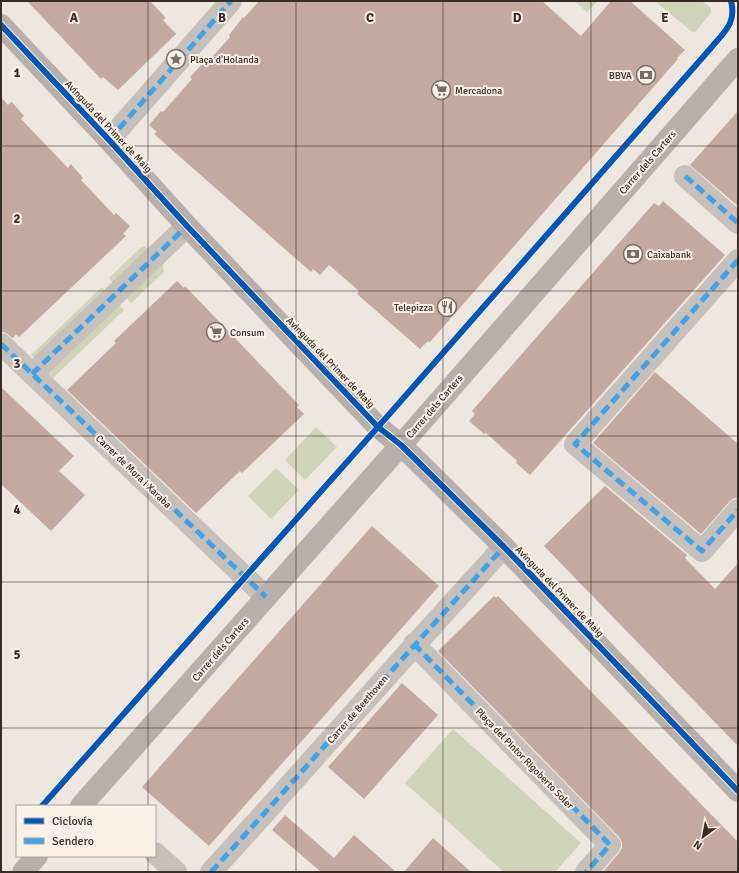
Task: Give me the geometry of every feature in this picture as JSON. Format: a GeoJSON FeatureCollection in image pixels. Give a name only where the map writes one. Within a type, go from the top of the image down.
{"type":"FeatureCollection","features":[{"type":"Feature","properties":{"kind":"street"},"geometry":{"type":"LineString","coordinates":[[110,140],[231,1]]}},
{"type":"Feature","properties":{"kind":"street","name":"Avinguda del Primer de Maig"},"geometry":{"type":"LineString","coordinates":[[1,25],[110,140],[187,226],[378,427],[401,445],[504,547],[738,791]]}},
{"type":"Feature","properties":{"kind":"street","name":"Carrer dels Carters"},"geometry":{"type":"LineString","coordinates":[[91,803],[266,597],[401,445],[738,59]]}},
{"type":"Feature","properties":{"kind":"street"},"geometry":{"type":"LineString","coordinates":[[685,176],[738,223]]}},
{"type":"Feature","properties":{"kind":"street"},"geometry":{"type":"LineString","coordinates":[[32,374],[187,226]]}},
{"type":"Feature","properties":{"kind":"street"},"geometry":{"type":"LineString","coordinates":[[738,260],[575,444],[702,552],[738,510]]}},
{"type":"Feature","properties":{"kind":"street","name":"Carrer de Mora i Xaraba"},"geometry":{"type":"LineString","coordinates":[[1,344],[266,597]]}},
{"type":"Feature","properties":{"kind":"street","name":"Carrer de Beethoven"},"geometry":{"type":"LineString","coordinates":[[211,872],[278,799],[414,644],[504,547]]}},
{"type":"Feature","properties":{"kind":"street","name":"Plaça del Pintor Rigoberto Soler"},"geometry":{"type":"LineString","coordinates":[[414,644],[610,845],[586,872]]}},
{"type":"Feature","properties":{"kind":"street"},"geometry":{"type":"LineString","coordinates":[[156,854],[176,872]]}},
{"type":"Feature","properties":{"kind":"street"},"geometry":{"type":"LineString","coordinates":[[23,872],[36,857]]}},
{"type":"Feature","properties":{"kind":"green space"},"geometry":{"type":"Polygon","coordinates":[[[574,1],[598,1],[587,12],[574,1]]]}},
{"type":"Feature","properties":{"kind":"green space"},"geometry":{"type":"Polygon","coordinates":[[[655,1],[702,1],[711,8],[711,13],[695,32],[691,31],[655,1]]]}},
{"type":"Feature","properties":{"kind":"green space"},"geometry":{"type":"Polygon","coordinates":[[[145,246],[163,265],[164,272],[131,303],[109,278],[141,247],[145,246]]]}},
{"type":"Feature","properties":{"kind":"green space"},"geometry":{"type":"Polygon","coordinates":[[[102,287],[124,310],[53,378],[31,355],[102,287]]]}},
{"type":"Feature","properties":{"kind":"green space"},"geometry":{"type":"Polygon","coordinates":[[[316,427],[337,447],[305,480],[285,460],[316,427]]]}},
{"type":"Feature","properties":{"kind":"green space"},"geometry":{"type":"Polygon","coordinates":[[[276,468],[299,490],[271,519],[248,496],[276,468]]]}},
{"type":"Feature","properties":{"kind":"green space"},"geometry":{"type":"Polygon","coordinates":[[[453,729],[581,843],[555,872],[504,872],[405,783],[453,729]]]}},
{"type":"Feature","properties":{"kind":"building"},"geometry":{"type":"Polygon","coordinates":[[[27,1],[150,1],[166,18],[163,20],[176,34],[118,90],[103,77],[101,79],[27,1]]]}},
{"type":"Feature","properties":{"kind":"building"},"geometry":{"type":"Polygon","coordinates":[[[259,1],[542,1],[581,36],[611,1],[630,1],[685,50],[429,343],[428,341],[420,349],[357,294],[359,291],[329,265],[320,275],[313,269],[311,272],[154,134],[157,132],[149,125],[161,111],[163,112],[192,79],[190,77],[203,63],[205,65],[230,37],[229,35],[243,17],[244,18],[259,1]]]}},
{"type":"Feature","properties":{"kind":"building"},"geometry":{"type":"Polygon","coordinates":[[[1,97],[8,105],[12,102],[24,116],[21,119],[68,168],[71,164],[83,178],[81,180],[114,215],[116,213],[130,226],[123,234],[126,236],[19,337],[16,334],[13,338],[4,332],[1,332],[1,97]]]}},
{"type":"Feature","properties":{"kind":"building"},"geometry":{"type":"Polygon","coordinates":[[[738,111],[738,206],[690,165],[738,111]]]}},
{"type":"Feature","properties":{"kind":"building"},"geometry":{"type":"Polygon","coordinates":[[[663,201],[725,255],[530,475],[486,433],[484,434],[469,421],[475,414],[472,411],[654,203],[659,206],[663,201]]]}},
{"type":"Feature","properties":{"kind":"building"},"geometry":{"type":"Polygon","coordinates":[[[177,281],[184,288],[185,286],[299,405],[297,407],[304,414],[242,473],[240,471],[196,513],[67,390],[116,343],[114,341],[177,281]]]}},
{"type":"Feature","properties":{"kind":"building"},"geometry":{"type":"Polygon","coordinates":[[[655,372],[738,444],[738,498],[734,498],[729,502],[701,534],[593,443],[655,372]]]}},
{"type":"Feature","properties":{"kind":"building"},"geometry":{"type":"Polygon","coordinates":[[[1,387],[74,456],[59,471],[85,495],[51,531],[1,484],[1,387]]]}},
{"type":"Feature","properties":{"kind":"building"},"geometry":{"type":"Polygon","coordinates":[[[605,486],[687,555],[685,558],[715,589],[738,563],[738,746],[544,546],[605,486]]]}},
{"type":"Feature","properties":{"kind":"building"},"geometry":{"type":"Polygon","coordinates":[[[372,526],[439,586],[209,846],[142,787],[372,526]]]}},
{"type":"Feature","properties":{"kind":"building"},"geometry":{"type":"Polygon","coordinates":[[[494,596],[496,598],[498,596],[738,842],[738,872],[603,872],[622,848],[622,842],[619,837],[438,651],[494,596]]]}},
{"type":"Feature","properties":{"kind":"building"},"geometry":{"type":"Polygon","coordinates":[[[402,683],[438,715],[364,799],[328,767],[402,683]]]}},
{"type":"Feature","properties":{"kind":"building"},"geometry":{"type":"Polygon","coordinates":[[[285,815],[334,858],[354,835],[396,872],[321,872],[272,830],[285,815]]]}},
{"type":"Feature","properties":{"kind":"building"},"geometry":{"type":"Polygon","coordinates":[[[433,838],[471,872],[404,872],[433,838]]]}},
{"type":"Feature","properties":{"kind":"marked path"},"geometry":{"type":"LineString","coordinates":[[109,140],[231,1]]}},
{"type":"Feature","properties":{"kind":"marked path"},"geometry":{"type":"LineString","coordinates":[[685,176],[738,223]]}},
{"type":"Feature","properties":{"kind":"marked path"},"geometry":{"type":"LineString","coordinates":[[32,374],[187,226]]}},
{"type":"Feature","properties":{"kind":"marked path"},"geometry":{"type":"LineString","coordinates":[[738,260],[575,444],[702,551],[738,510]]}},
{"type":"Feature","properties":{"kind":"marked path"},"geometry":{"type":"LineString","coordinates":[[1,344],[266,597]]}},
{"type":"Feature","properties":{"kind":"marked path"},"geometry":{"type":"LineString","coordinates":[[211,872],[504,547]]}},
{"type":"Feature","properties":{"kind":"marked path"},"geometry":{"type":"LineString","coordinates":[[414,644],[610,845],[586,872]]}},
{"type":"Feature","properties":{"kind":"cycle path"},"geometry":{"type":"LineString","coordinates":[[43,805],[720,38],[728,28],[732,16],[731,1]]}},
{"type":"Feature","properties":{"kind":"cycle path"},"geometry":{"type":"LineString","coordinates":[[1,25],[187,226],[378,427],[401,445],[504,547],[738,791]]}},
{"type":"Feature","properties":{"kind":"place","name":"Plaça d'Holanda"},"geometry":{"type":"Point","coordinates":[176,59]}},
{"type":"Feature","properties":{"kind":"place","name":"BBVA"},"geometry":{"type":"Point","coordinates":[646,75]}},
{"type":"Feature","properties":{"kind":"place","name":"Mercadona"},"geometry":{"type":"Point","coordinates":[441,90]}},
{"type":"Feature","properties":{"kind":"place","name":"Caixabank"},"geometry":{"type":"Point","coordinates":[633,254]}},
{"type":"Feature","properties":{"kind":"place","name":"Telepizza"},"geometry":{"type":"Point","coordinates":[447,307]}},
{"type":"Feature","properties":{"kind":"place","name":"Consum"},"geometry":{"type":"Point","coordinates":[216,332]}}]}
